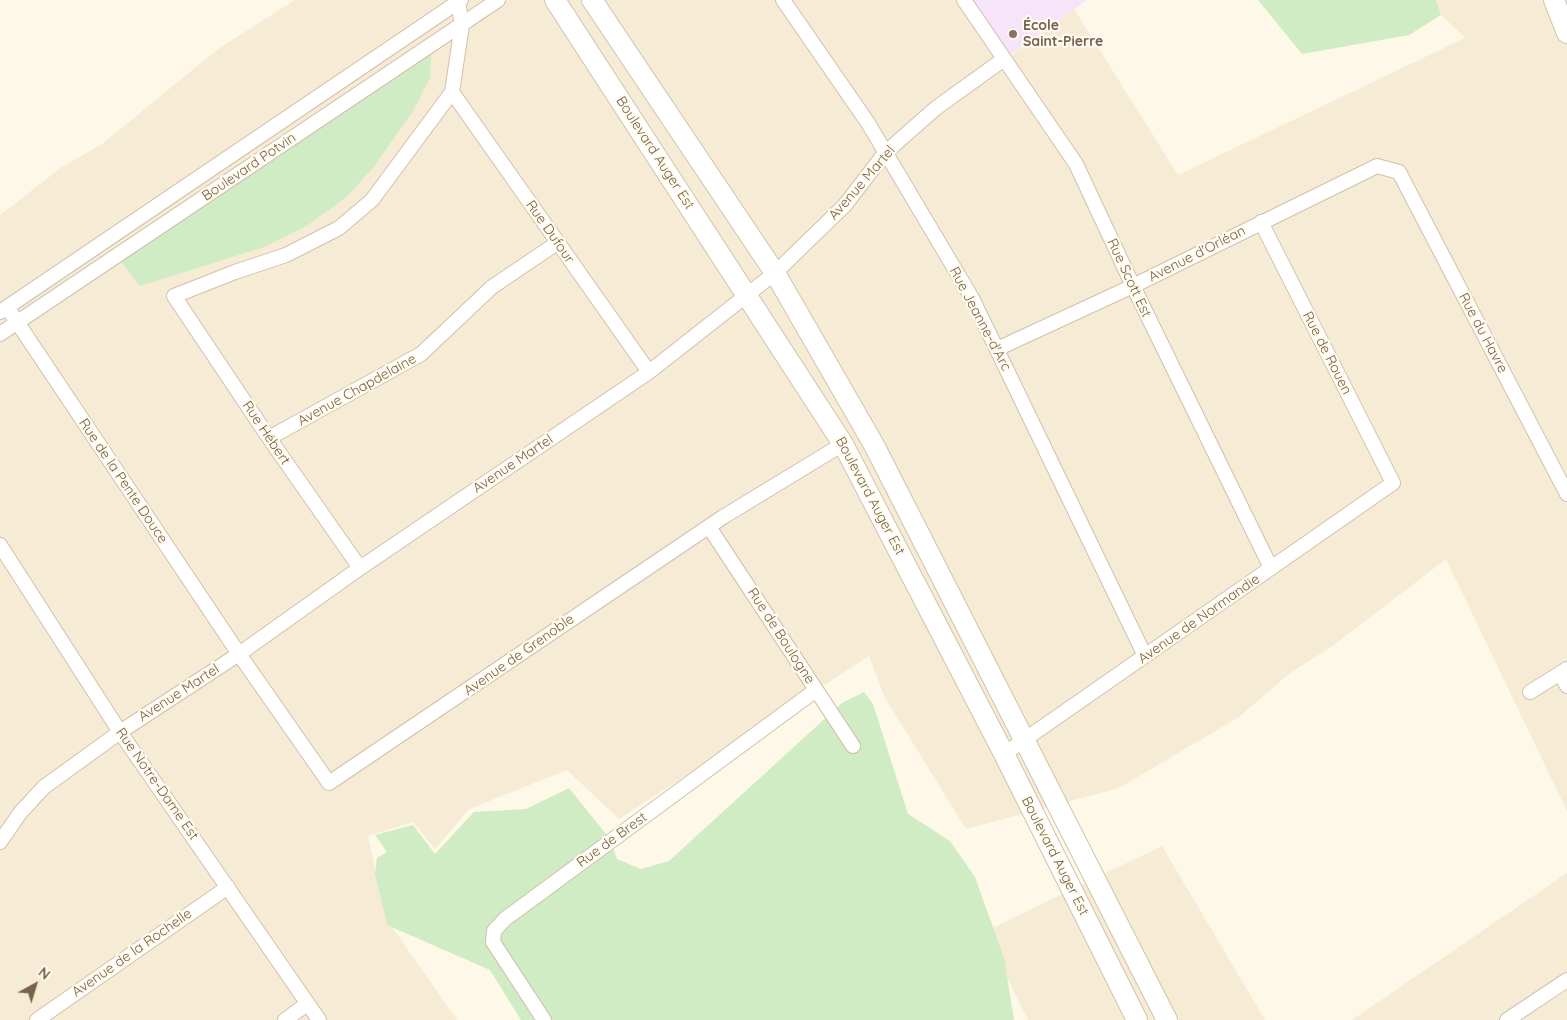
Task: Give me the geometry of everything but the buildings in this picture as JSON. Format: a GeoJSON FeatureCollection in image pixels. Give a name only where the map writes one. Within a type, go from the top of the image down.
{"type":"FeatureCollection","features":[{"type":"Feature","properties":{"kind":"main road","name":"Boulevard Auger Est"},"geometry":{"type":"LineString","coordinates":[[555,0],[843,444],[1004,754],[1137,1020]]}},
{"type":"Feature","properties":{"kind":"main road","name":"Boulevard Auger Est"},"geometry":{"type":"LineString","coordinates":[[592,0],[776,273],[874,445],[1167,1020]]}},
{"type":"Feature","properties":{"kind":"main road"},"geometry":{"type":"LineString","coordinates":[[1554,0],[1567,33]]}},
{"type":"Feature","properties":{"kind":"street","name":"Boulevard Potvin"},"geometry":{"type":"LineString","coordinates":[[0,334],[498,0]]}},
{"type":"Feature","properties":{"kind":"street","name":"Rue Jeanne-d'Arc"},"geometry":{"type":"LineString","coordinates":[[783,0],[868,123],[972,298],[1145,656]]}},
{"type":"Feature","properties":{"kind":"street","name":"Rue Scott Est"},"geometry":{"type":"LineString","coordinates":[[964,0],[1076,164],[1133,286],[1271,568]]}},
{"type":"Feature","properties":{"kind":"street","name":"Boulevard Potvin"},"geometry":{"type":"LineString","coordinates":[[3,310],[460,1]]}},
{"type":"Feature","properties":{"kind":"street"},"geometry":{"type":"LineString","coordinates":[[452,92],[462,25],[460,1]]}},
{"type":"Feature","properties":{"kind":"street","name":"Avenue Martel"},"geometry":{"type":"LineString","coordinates":[[0,842],[20,813],[44,787],[120,732],[239,654],[360,568],[649,372],[776,273],[845,205],[885,153],[936,108],[1004,59]]}},
{"type":"Feature","properties":{"kind":"street","name":"Rue Dufour"},"geometry":{"type":"LineString","coordinates":[[452,92],[649,372]]}},
{"type":"Feature","properties":{"kind":"street","name":"Rue Hébert"},"geometry":{"type":"LineString","coordinates":[[360,568],[269,438],[174,296],[286,255],[339,228],[372,200],[452,92]]}},
{"type":"Feature","properties":{"kind":"street"},"geometry":{"type":"LineString","coordinates":[[263,134],[273,150]]}},
{"type":"Feature","properties":{"kind":"street","name":"Avenue d'Orléan"},"geometry":{"type":"LineString","coordinates":[[997,349],[1133,286],[1377,166],[1399,172]]}},
{"type":"Feature","properties":{"kind":"street","name":"Rue du Havre"},"geometry":{"type":"LineString","coordinates":[[1399,172],[1567,494]]}},
{"type":"Feature","properties":{"kind":"street"},"geometry":{"type":"LineString","coordinates":[[156,208],[166,222]]}},
{"type":"Feature","properties":{"kind":"street","name":"Rue de Rouen"},"geometry":{"type":"LineString","coordinates":[[1261,222],[1393,484]]}},
{"type":"Feature","properties":{"kind":"street","name":"Avenue Chapdelaine"},"geometry":{"type":"LineString","coordinates":[[269,438],[421,354],[492,287],[557,243]]}},
{"type":"Feature","properties":{"kind":"street","name":"Rue de la Pente Douce"},"geometry":{"type":"LineString","coordinates":[[3,310],[17,322],[239,654]]}},
{"type":"Feature","properties":{"kind":"street","name":"Avenue de Grenoble"},"geometry":{"type":"LineString","coordinates":[[239,654],[329,783],[709,527],[843,444]]}},
{"type":"Feature","properties":{"kind":"street","name":"Avenue de Normandie"},"geometry":{"type":"LineString","coordinates":[[1004,754],[1393,484]]}},
{"type":"Feature","properties":{"kind":"street","name":"Rue de Boulogne"},"geometry":{"type":"LineString","coordinates":[[709,527],[853,746]]}},
{"type":"Feature","properties":{"kind":"street","name":"Rue Notre-Dame Est"},"geometry":{"type":"LineString","coordinates":[[0,545],[120,732],[318,1020]]}},
{"type":"Feature","properties":{"kind":"street"},"geometry":{"type":"LineString","coordinates":[[1530,692],[1565,676]]}},
{"type":"Feature","properties":{"kind":"street","name":"Rue de Brest"},"geometry":{"type":"LineString","coordinates":[[544,1020],[493,942],[494,931],[505,919],[816,690]]}},
{"type":"Feature","properties":{"kind":"street","name":"Avenue de la Rochelle"},"geometry":{"type":"LineString","coordinates":[[37,1020],[228,887]]}},
{"type":"Feature","properties":{"kind":"street"},"geometry":{"type":"LineString","coordinates":[[1507,1020],[1567,980]]}},
{"type":"Feature","properties":{"kind":"street"},"geometry":{"type":"LineString","coordinates":[[285,1020],[307,1004]]}},
{"type":"Feature","properties":{"kind":"shaded area"},"geometry":{"type":"Polygon","coordinates":[[[295,0],[966,0],[1007,58],[1074,9],[1178,175],[1465,38],[1441,15],[1436,0],[1567,0],[1567,811],[1446,559],[1334,645],[1290,673],[1239,717],[1119,788],[966,829],[885,698],[869,656],[619,819],[567,770],[469,809],[435,849],[413,822],[368,836],[385,917],[457,1020],[0,1020],[0,215],[62,167],[102,144],[218,49],[295,0]]]}},
{"type":"Feature","properties":{"kind":"shaded area","name":"École Saint-Pierre"},"geometry":{"type":"Polygon","coordinates":[[[964,0],[1087,0],[1004,59],[964,0]]]}},
{"type":"Feature","properties":{"kind":"shaded area"},"geometry":{"type":"Polygon","coordinates":[[[1162,846],[1265,1020],[1028,1020],[984,932],[1162,846]]]}},
{"type":"Feature","properties":{"kind":"shaded area"},"geometry":{"type":"Polygon","coordinates":[[[1567,873],[1567,1020],[1352,1020],[1567,873]]]}},
{"type":"Feature","properties":{"kind":"green space"},"geometry":{"type":"Polygon","coordinates":[[[1258,0],[1436,0],[1441,15],[1409,35],[1302,54],[1258,0]]]}},
{"type":"Feature","properties":{"kind":"green space"},"geometry":{"type":"Polygon","coordinates":[[[431,52],[430,77],[413,111],[373,168],[345,198],[308,225],[264,247],[140,286],[120,260],[431,52]]]}},
{"type":"Feature","properties":{"kind":"green space"},"geometry":{"type":"Polygon","coordinates":[[[864,692],[873,704],[908,814],[950,841],[975,877],[1004,958],[1014,1020],[521,1020],[490,970],[387,925],[375,874],[377,858],[387,852],[375,835],[413,825],[435,854],[474,812],[526,809],[569,788],[610,839],[617,859],[641,869],[669,861],[842,703],[864,692]]]}},
{"type":"Feature","properties":{"kind":"place","name":"École Saint-Pierre"},"geometry":{"type":"Point","coordinates":[1013,34]}}]}
